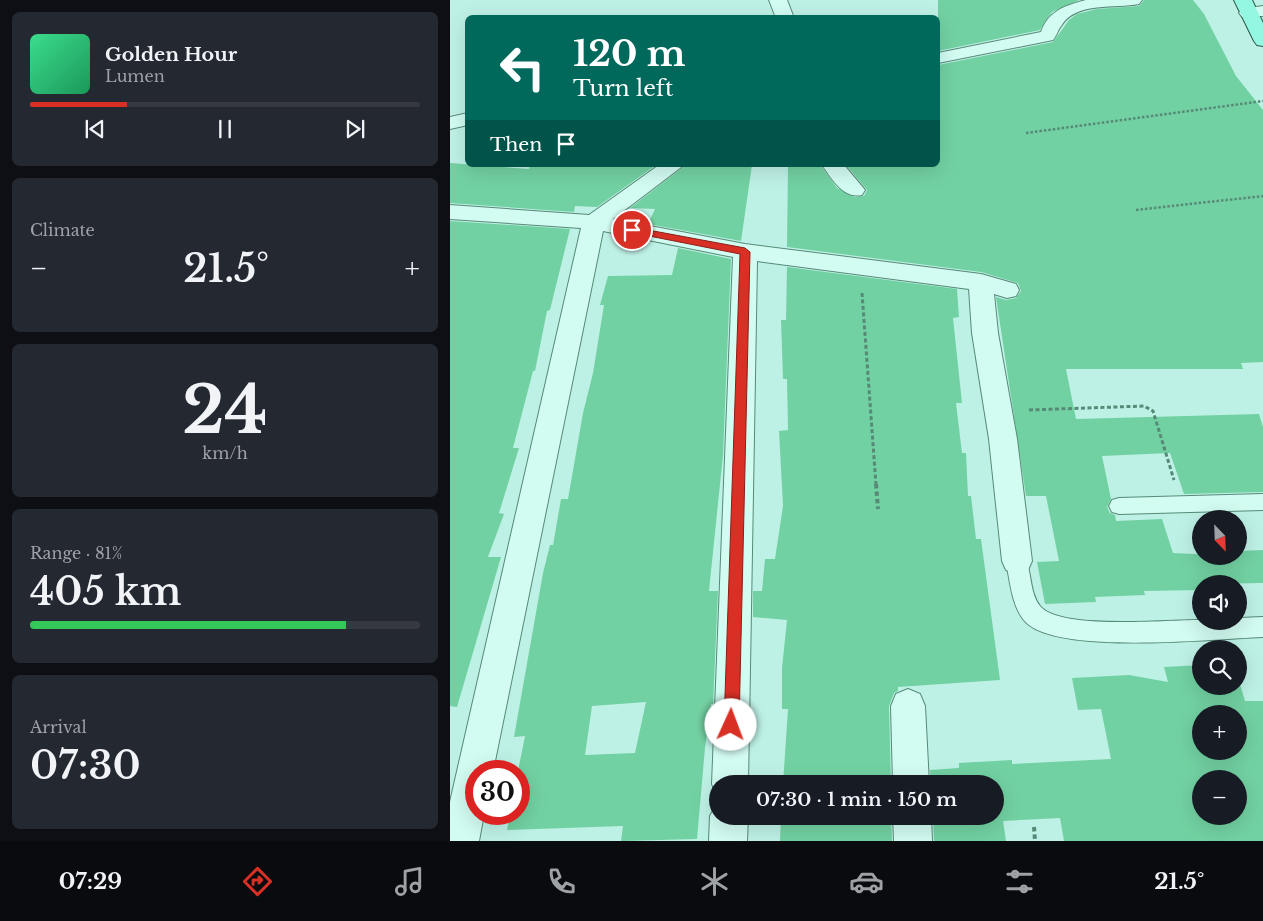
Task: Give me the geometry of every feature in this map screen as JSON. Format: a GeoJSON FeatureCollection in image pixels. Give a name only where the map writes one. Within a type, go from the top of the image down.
{"type":"FeatureCollection","features":[{"type":"Feature","properties":{"kind":"main road"},"geometry":{"type":"LineString","coordinates":[[1251,8],[1263,41]]}},
{"type":"Feature","properties":{"kind":"street"},"geometry":{"type":"LineString","coordinates":[[778,0],[784,15]]}},
{"type":"Feature","properties":{"kind":"street"},"geometry":{"type":"LineString","coordinates":[[940,58],[1047,36],[1052,23],[1065,12],[1076,8],[1133,0]]}},
{"type":"Feature","properties":{"kind":"street"},"geometry":{"type":"LineString","coordinates":[[450,123],[465,120]]}},
{"type":"Feature","properties":{"kind":"street"},"geometry":{"type":"LineString","coordinates":[[835,167],[854,190]]}},
{"type":"Feature","properties":{"kind":"street"},"geometry":{"type":"LineString","coordinates":[[460,841],[594,222],[669,169]]}},
{"type":"Feature","properties":{"kind":"street"},"geometry":{"type":"LineString","coordinates":[[450,212],[594,222],[745,252],[981,282],[1007,290]]}},
{"type":"Feature","properties":{"kind":"street"},"geometry":{"type":"LineString","coordinates":[[730,775],[745,252]]}},
{"type":"Feature","properties":{"kind":"street"},"geometry":{"type":"LineString","coordinates":[[981,282],[985,332],[1003,439],[1017,561]]}},
{"type":"Feature","properties":{"kind":"street"},"geometry":{"type":"LineString","coordinates":[[908,706],[911,775]]}},
{"type":"Feature","properties":{"kind":"street"},"geometry":{"type":"LineString","coordinates":[[728,841],[729,825]]}},
{"type":"Feature","properties":{"kind":"street"},"geometry":{"type":"LineString","coordinates":[[912,825],[913,841]]}},
{"type":"Feature","properties":{"kind":"lane"},"geometry":{"type":"LineString","coordinates":[[1119,506],[1263,502]]}},
{"type":"Feature","properties":{"kind":"lane"},"geometry":{"type":"LineString","coordinates":[[1017,561],[1026,602],[1031,612],[1038,619],[1052,626],[1066,629],[1128,632],[1263,627]]}},
{"type":"Feature","properties":{"kind":"path"},"geometry":{"type":"LineString","coordinates":[[1026,134],[1263,101]]}},
{"type":"Feature","properties":{"kind":"path"},"geometry":{"type":"LineString","coordinates":[[1136,210],[1263,196]]}},
{"type":"Feature","properties":{"kind":"path"},"geometry":{"type":"LineString","coordinates":[[860,267],[878,509]]}},
{"type":"Feature","properties":{"kind":"path"},"geometry":{"type":"LineString","coordinates":[[998,411],[1144,406],[1149,408],[1153,411],[1182,505]]}},
{"type":"Feature","properties":{"kind":"path"},"geometry":{"type":"LineString","coordinates":[[1034,827],[1035,841]]}},
{"type":"Feature","properties":{"kind":"building"},"geometry":{"type":"Polygon","coordinates":[[[938,0],[1079,0],[1052,12],[1040,30],[940,51],[940,15],[938,15],[938,0]]]}},
{"type":"Feature","properties":{"kind":"building"},"geometry":{"type":"Polygon","coordinates":[[[1144,0],[1193,0],[1204,14],[1236,76],[1263,110],[1263,362],[1241,363],[1243,369],[1066,369],[1076,419],[1259,414],[1263,427],[1263,492],[1184,494],[1170,453],[1102,456],[1111,499],[1107,507],[1110,513],[1115,515],[1116,521],[1162,519],[1173,553],[1192,554],[1192,565],[1248,565],[1248,551],[1263,550],[1263,583],[1247,583],[1247,575],[1192,575],[1192,590],[1144,591],[1145,595],[1095,597],[1096,602],[1045,604],[1037,562],[1059,561],[1046,496],[1026,496],[996,297],[1006,300],[1016,298],[1021,291],[1018,283],[981,272],[787,247],[788,167],[821,167],[837,188],[855,197],[864,196],[867,190],[848,167],[940,167],[940,65],[1053,42],[1069,20],[1077,14],[1097,9],[1139,6],[1144,0]]]}},
{"type":"Feature","properties":{"kind":"building"},"geometry":{"type":"Polygon","coordinates":[[[450,163],[465,164],[465,167],[529,169],[530,167],[653,167],[597,207],[575,206],[574,212],[450,203],[450,163]]]}},
{"type":"Feature","properties":{"kind":"building"},"geometry":{"type":"Polygon","coordinates":[[[683,167],[752,167],[741,241],[648,224],[655,209],[630,208],[683,167]]]}},
{"type":"Feature","properties":{"kind":"building"},"geometry":{"type":"Polygon","coordinates":[[[450,221],[570,229],[550,310],[547,311],[535,371],[533,371],[513,448],[519,448],[499,513],[504,514],[488,557],[501,557],[457,707],[450,706],[450,221]]]}},
{"type":"Feature","properties":{"kind":"building"},"geometry":{"type":"Polygon","coordinates":[[[678,248],[731,259],[723,455],[709,591],[718,591],[713,704],[711,704],[705,748],[697,839],[621,841],[623,826],[507,830],[508,825],[530,825],[530,760],[520,760],[525,736],[514,737],[543,573],[550,545],[553,545],[561,499],[568,499],[583,413],[593,373],[604,305],[600,305],[608,276],[672,275],[678,248]],[[646,702],[592,706],[585,755],[635,753],[646,702]]]}},
{"type":"Feature","properties":{"kind":"building"},"geometry":{"type":"Polygon","coordinates":[[[787,267],[957,289],[959,317],[953,318],[962,403],[956,403],[962,453],[966,453],[968,496],[971,496],[976,539],[981,539],[1000,680],[898,687],[898,691],[894,693],[889,706],[891,775],[784,775],[788,709],[782,709],[782,668],[787,620],[753,617],[753,591],[762,591],[765,559],[775,559],[783,506],[779,431],[788,430],[787,379],[783,379],[781,320],[786,320],[787,267]]]}},
{"type":"Feature","properties":{"kind":"building"},"geometry":{"type":"Polygon","coordinates":[[[1192,665],[1192,695],[1243,695],[1245,701],[1263,701],[1263,841],[1064,841],[1060,818],[1004,821],[1004,775],[930,775],[930,770],[959,768],[959,763],[1012,760],[1012,764],[1111,759],[1101,709],[1078,710],[1072,678],[1129,675],[1168,682],[1164,667],[1192,665]]]}},
{"type":"Feature","properties":{"kind":"building"},"geometry":{"type":"Polygon","coordinates":[[[781,825],[891,825],[892,841],[780,841],[781,825]]]}},
{"type":"Feature","properties":{"kind":"building"},"geometry":{"type":"Polygon","coordinates":[[[933,825],[1004,825],[1006,841],[934,841],[933,825]]]}},
{"type":"Feature","properties":{"kind":"route"},"geometry":{"type":"LineString","coordinates":[[632,230],[745,252],[731,725]]}}]}
